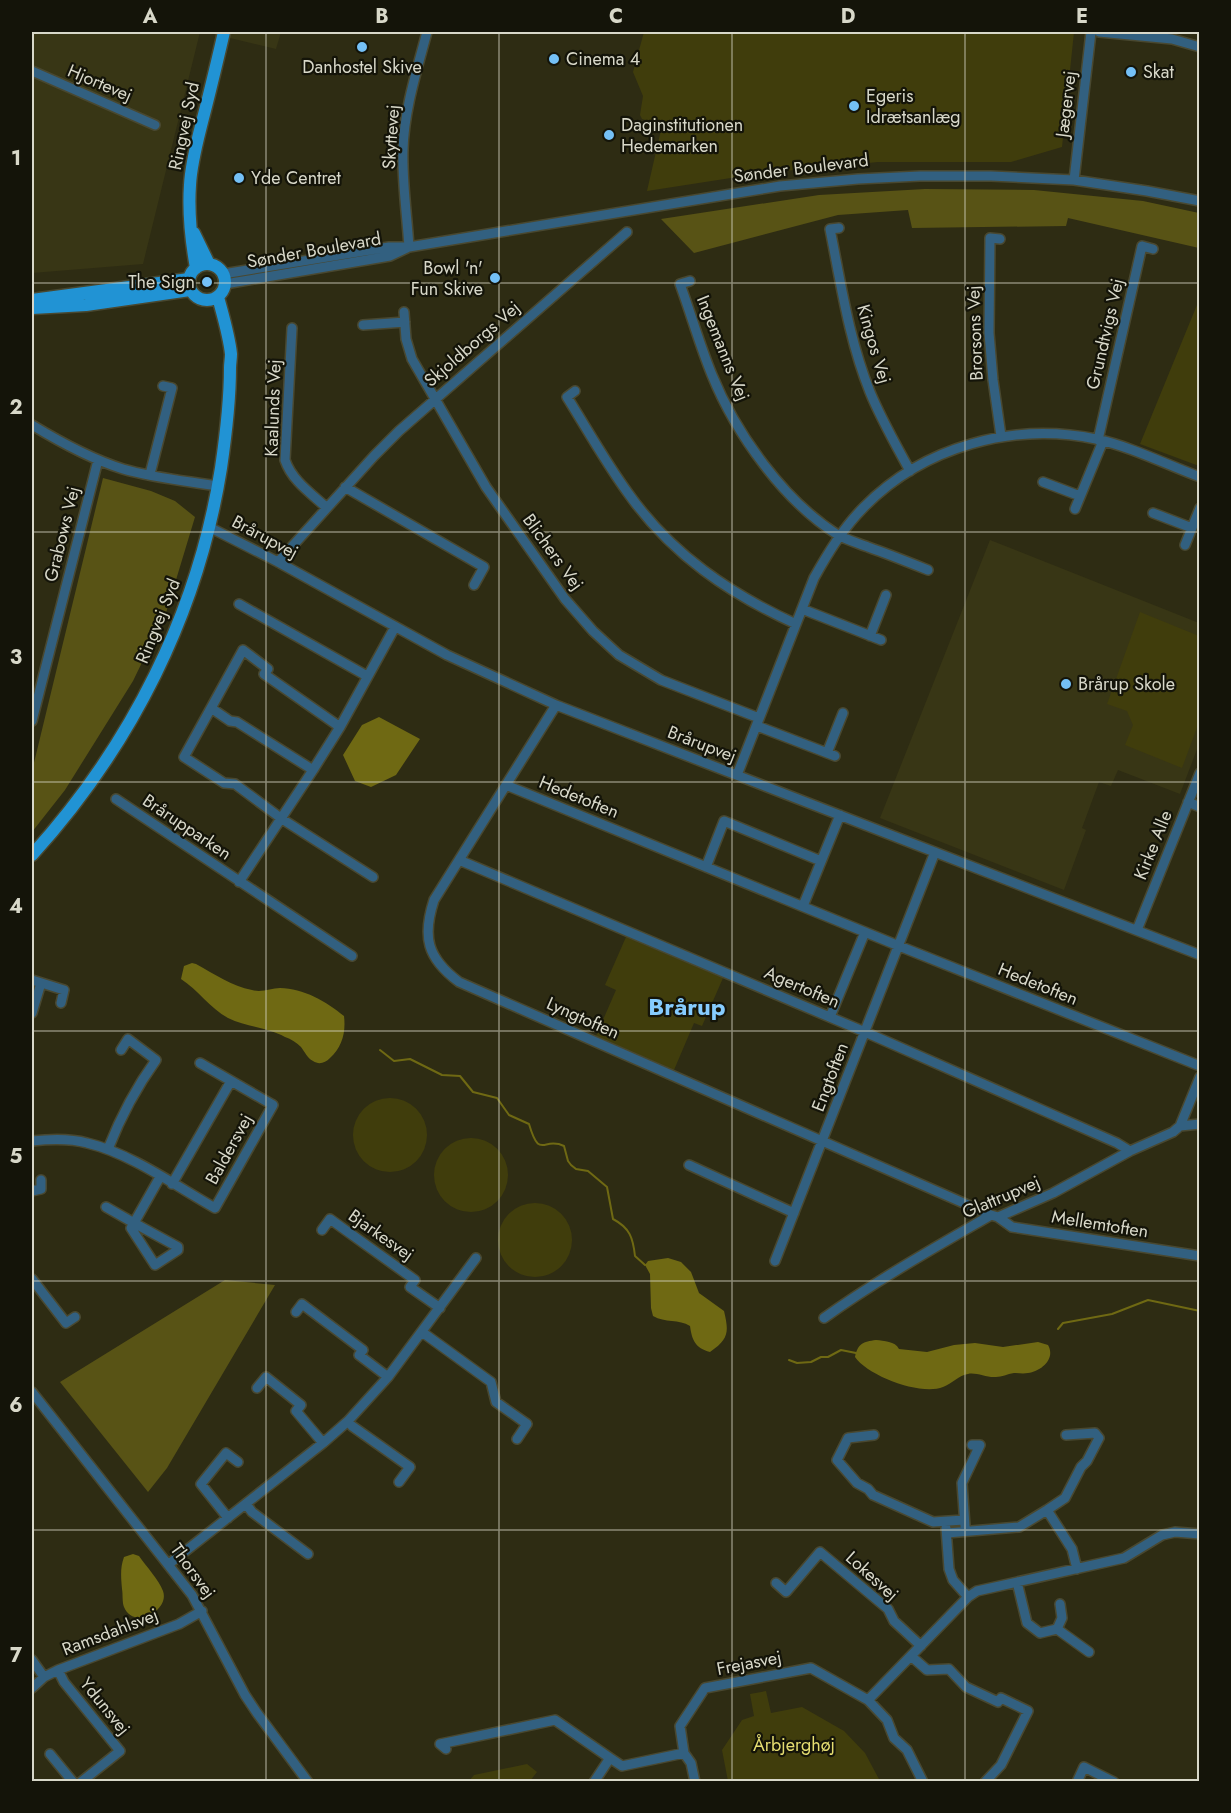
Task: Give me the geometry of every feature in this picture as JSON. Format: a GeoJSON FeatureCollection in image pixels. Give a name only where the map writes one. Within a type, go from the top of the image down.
{"type":"FeatureCollection","features":[{"type":"Feature","properties":{"kind":"main road","name":"Ringvej Syd"},"geometry":{"type":"LineString","coordinates":[[196,268],[191,237],[190,183],[224,32]]}},
{"type":"Feature","properties":{"kind":"main road","name":"Ringvej Syd"},"geometry":{"type":"LineString","coordinates":[[192,229],[209,264]]}},
{"type":"Feature","properties":{"kind":"main road"},"geometry":{"type":"LineString","coordinates":[[204,264],[218,268],[224,279],[224,289],[213,299],[198,298],[190,284],[196,268],[204,264]]}},
{"type":"Feature","properties":{"kind":"main road"},"geometry":{"type":"LineString","coordinates":[[32,300],[190,284]]}},
{"type":"Feature","properties":{"kind":"main road"},"geometry":{"type":"LineString","coordinates":[[32,308],[86,305],[190,284]]}},
{"type":"Feature","properties":{"kind":"main road","name":"Ringvej Syd"},"geometry":{"type":"LineString","coordinates":[[32,855],[99,772],[126,730],[166,653],[195,578],[218,486],[230,399],[230,366],[213,299]]}},
{"type":"Feature","properties":{"kind":"street","name":"Skyttevej"},"geometry":{"type":"LineString","coordinates":[[409,247],[403,166],[404,136],[411,96],[427,32]]}},
{"type":"Feature","properties":{"kind":"street","name":"Jægervej"},"geometry":{"type":"LineString","coordinates":[[1074,180],[1091,32]]}},
{"type":"Feature","properties":{"kind":"street"},"geometry":{"type":"LineString","coordinates":[[1099,32],[1172,39],[1200,47]]}},
{"type":"Feature","properties":{"kind":"street","name":"Hjortevej"},"geometry":{"type":"LineString","coordinates":[[32,71],[155,125]]}},
{"type":"Feature","properties":{"kind":"street","name":"Sønder Boulevard"},"geometry":{"type":"LineString","coordinates":[[224,279],[388,247],[409,247],[768,188],[858,179],[991,176],[1074,180],[1200,201]]}},
{"type":"Feature","properties":{"kind":"street","name":"Kingos Vej"},"geometry":{"type":"LineString","coordinates":[[839,228],[830,229],[857,355],[870,392],[910,471]]}},
{"type":"Feature","properties":{"kind":"street","name":"Skjoldborgs Vej"},"geometry":{"type":"LineString","coordinates":[[278,562],[374,456],[435,398],[627,232]]}},
{"type":"Feature","properties":{"kind":"street","name":"Brorsons Vej"},"geometry":{"type":"LineString","coordinates":[[1000,239],[990,238],[989,333],[1000,436]]}},
{"type":"Feature","properties":{"kind":"street","name":"Grundtvigs Vej"},"geometry":{"type":"LineString","coordinates":[[1100,440],[1142,246],[1153,249]]}},
{"type":"Feature","properties":{"kind":"street","name":"Ingemanns Vej"},"geometry":{"type":"LineString","coordinates":[[690,281],[680,284],[712,375],[728,408],[747,440],[783,486],[809,512],[839,536]]}},
{"type":"Feature","properties":{"kind":"street","name":"Blichers Vej"},"geometry":{"type":"LineString","coordinates":[[404,312],[406,339],[412,359],[486,487],[565,599],[593,631],[619,655],[661,680],[831,755],[843,713]]}},
{"type":"Feature","properties":{"kind":"street"},"geometry":{"type":"LineString","coordinates":[[363,325],[405,322]]}},
{"type":"Feature","properties":{"kind":"street","name":"Kaalunds Vej"},"geometry":{"type":"LineString","coordinates":[[292,328],[285,460],[293,476],[327,508]]}},
{"type":"Feature","properties":{"kind":"street"},"geometry":{"type":"LineString","coordinates":[[150,474],[172,388],[163,386]]}},
{"type":"Feature","properties":{"kind":"street"},"geometry":{"type":"LineString","coordinates":[[575,391],[567,397],[629,494],[654,525],[705,572],[760,607],[796,624]]}},
{"type":"Feature","properties":{"kind":"street"},"geometry":{"type":"LineString","coordinates":[[32,425],[98,460],[126,470],[218,486]]}},
{"type":"Feature","properties":{"kind":"street"},"geometry":{"type":"LineString","coordinates":[[736,775],[814,578],[839,536],[864,507],[910,471],[941,454],[965,445],[1000,436],[1035,433],[1064,434],[1100,440],[1200,477]]}},
{"type":"Feature","properties":{"kind":"street"},"geometry":{"type":"LineString","coordinates":[[1075,509],[1100,440]]}},
{"type":"Feature","properties":{"kind":"street","name":"Grabows Vej"},"geometry":{"type":"LineString","coordinates":[[32,721],[98,460]]}},
{"type":"Feature","properties":{"kind":"street"},"geometry":{"type":"LineString","coordinates":[[1043,482],[1080,496]]}},
{"type":"Feature","properties":{"kind":"street"},"geometry":{"type":"LineString","coordinates":[[345,487],[484,567],[474,585]]}},
{"type":"Feature","properties":{"kind":"street"},"geometry":{"type":"LineString","coordinates":[[1185,544],[1200,508]]}},
{"type":"Feature","properties":{"kind":"street"},"geometry":{"type":"LineString","coordinates":[[1154,513],[1192,528]]}},
{"type":"Feature","properties":{"kind":"street","name":"Brårupvej"},"geometry":{"type":"LineString","coordinates":[[209,527],[481,672],[556,705],[1200,955]]}},
{"type":"Feature","properties":{"kind":"street"},"geometry":{"type":"LineString","coordinates":[[839,536],[928,570]]}},
{"type":"Feature","properties":{"kind":"street"},"geometry":{"type":"LineString","coordinates":[[870,636],[886,595]]}},
{"type":"Feature","properties":{"kind":"street"},"geometry":{"type":"LineString","coordinates":[[239,604],[368,676]]}},
{"type":"Feature","properties":{"kind":"street"},"geometry":{"type":"LineString","coordinates":[[802,609],[881,640]]}},
{"type":"Feature","properties":{"kind":"street","name":"Brårupparken"},"geometry":{"type":"LineString","coordinates":[[239,882],[340,727],[395,627]]}},
{"type":"Feature","properties":{"kind":"street"},"geometry":{"type":"LineString","coordinates":[[340,727],[264,674],[267,669],[243,650],[184,757],[224,783],[235,784],[282,819],[373,877]]}},
{"type":"Feature","properties":{"kind":"street","name":"Lyngtoften"},"geometry":{"type":"LineString","coordinates":[[556,705],[434,900],[428,916],[429,946],[444,971],[459,982],[994,1216]]}},
{"type":"Feature","properties":{"kind":"street"},"geometry":{"type":"LineString","coordinates":[[211,708],[313,770]]}},
{"type":"Feature","properties":{"kind":"street","name":"Kirke Alle"},"geometry":{"type":"LineString","coordinates":[[1137,930],[1200,772]]}},
{"type":"Feature","properties":{"kind":"street","name":"Hedetoften"},"geometry":{"type":"LineString","coordinates":[[506,785],[1200,1066]]}},
{"type":"Feature","properties":{"kind":"street","name":"Brårupparken"},"geometry":{"type":"LineString","coordinates":[[116,799],[352,956]]}},
{"type":"Feature","properties":{"kind":"street"},"geometry":{"type":"LineString","coordinates":[[1188,802],[1200,807]]}},
{"type":"Feature","properties":{"kind":"street"},"geometry":{"type":"LineString","coordinates":[[803,906],[840,815]]}},
{"type":"Feature","properties":{"kind":"street"},"geometry":{"type":"LineString","coordinates":[[706,867],[724,821],[821,861]]}},
{"type":"Feature","properties":{"kind":"street","name":"Engtoften"},"geometry":{"type":"LineString","coordinates":[[775,1261],[935,852]]}},
{"type":"Feature","properties":{"kind":"street","name":"Agertoften"},"geometry":{"type":"LineString","coordinates":[[459,860],[865,1032],[1117,1143],[1130,1151]]}},
{"type":"Feature","properties":{"kind":"street"},"geometry":{"type":"LineString","coordinates":[[830,1017],[865,932]]}},
{"type":"Feature","properties":{"kind":"street"},"geometry":{"type":"LineString","coordinates":[[32,1013],[36,981],[64,990],[61,1003]]}},
{"type":"Feature","properties":{"kind":"street"},"geometry":{"type":"LineString","coordinates":[[108,1149],[126,1106],[156,1060],[128,1039],[121,1050]]}},
{"type":"Feature","properties":{"kind":"street","name":"Baldersvej"},"geometry":{"type":"LineString","coordinates":[[32,1141],[69,1140],[108,1149],[215,1208],[273,1105],[200,1063]]}},
{"type":"Feature","properties":{"kind":"street"},"geometry":{"type":"LineString","coordinates":[[1180,1126],[1200,1077]]}},
{"type":"Feature","properties":{"kind":"street","name":"Baldersvej"},"geometry":{"type":"LineString","coordinates":[[172,1184],[231,1081]]}},
{"type":"Feature","properties":{"kind":"street","name":"Glattrupvej"},"geometry":{"type":"LineString","coordinates":[[824,1318],[857,1294],[918,1257],[994,1216],[1053,1193],[1130,1151],[1173,1132],[1180,1126],[1200,1124]]}},
{"type":"Feature","properties":{"kind":"street"},"geometry":{"type":"LineString","coordinates":[[689,1166],[794,1213]]}},
{"type":"Feature","properties":{"kind":"street"},"geometry":{"type":"LineString","coordinates":[[106,1207],[134,1223],[178,1247],[178,1250],[155,1266],[131,1228],[134,1223],[160,1177]]}},
{"type":"Feature","properties":{"kind":"street"},"geometry":{"type":"LineString","coordinates":[[32,1191],[40,1189],[41,1180]]}},
{"type":"Feature","properties":{"kind":"street","name":"Mellemtoften"},"geometry":{"type":"LineString","coordinates":[[994,1216],[1012,1227],[1200,1256]]}},
{"type":"Feature","properties":{"kind":"street","name":"Bjarkesvej"},"geometry":{"type":"LineString","coordinates":[[322,1230],[330,1219],[415,1280],[410,1287],[440,1308]]}},
{"type":"Feature","properties":{"kind":"street"},"geometry":{"type":"LineString","coordinates":[[169,1564],[348,1421],[388,1377],[476,1258]]}},
{"type":"Feature","properties":{"kind":"street"},"geometry":{"type":"LineString","coordinates":[[32,1279],[66,1323],[75,1317]]}},
{"type":"Feature","properties":{"kind":"street"},"geometry":{"type":"LineString","coordinates":[[296,1312],[302,1304],[363,1350],[359,1355],[388,1377]]}},
{"type":"Feature","properties":{"kind":"street"},"geometry":{"type":"LineString","coordinates":[[422,1332],[491,1382],[496,1402],[527,1424],[517,1439]]}},
{"type":"Feature","properties":{"kind":"street"},"geometry":{"type":"LineString","coordinates":[[257,1388],[266,1377],[301,1405],[297,1411],[323,1443]]}},
{"type":"Feature","properties":{"kind":"street","name":"Thorsvej"},"geometry":{"type":"LineString","coordinates":[[32,1392],[169,1564],[202,1611],[245,1695],[308,1782]]}},
{"type":"Feature","properties":{"kind":"street"},"geometry":{"type":"LineString","coordinates":[[348,1421],[410,1467],[399,1482]]}},
{"type":"Feature","properties":{"kind":"street"},"geometry":{"type":"LineString","coordinates":[[947,1533],[1019,1527],[1065,1498],[1099,1438],[1095,1432],[1066,1435]]}},
{"type":"Feature","properties":{"kind":"street"},"geometry":{"type":"LineString","coordinates":[[874,1435],[848,1438],[837,1460],[857,1483],[873,1495],[933,1522],[964,1520]]}},
{"type":"Feature","properties":{"kind":"street"},"geometry":{"type":"LineString","coordinates":[[965,1532],[962,1483],[980,1445],[972,1445]]}},
{"type":"Feature","properties":{"kind":"street"},"geometry":{"type":"LineString","coordinates":[[228,1518],[201,1484],[226,1453],[238,1462]]}},
{"type":"Feature","properties":{"kind":"street"},"geometry":{"type":"LineString","coordinates":[[246,1504],[252,1512],[308,1554]]}},
{"type":"Feature","properties":{"kind":"street"},"geometry":{"type":"LineString","coordinates":[[1047,1510],[1072,1550],[1077,1569]]}},
{"type":"Feature","properties":{"kind":"street"},"geometry":{"type":"LineString","coordinates":[[946,1521],[953,1580],[968,1597]]}},
{"type":"Feature","properties":{"kind":"street"},"geometry":{"type":"LineString","coordinates":[[923,1782],[907,1750],[894,1738],[887,1720],[868,1700],[968,1597],[977,1591],[1124,1558],[1162,1535],[1175,1532],[1200,1534]]}},
{"type":"Feature","properties":{"kind":"street","name":"Lokesvej"},"geometry":{"type":"LineString","coordinates":[[776,1583],[786,1592],[820,1552],[888,1609],[894,1621],[921,1646]]}},
{"type":"Feature","properties":{"kind":"street"},"geometry":{"type":"LineString","coordinates":[[1017,1582],[1027,1623],[1040,1633],[1057,1629],[1089,1652]]}},
{"type":"Feature","properties":{"kind":"street"},"geometry":{"type":"LineString","coordinates":[[1057,1629],[1062,1618],[1060,1604]]}},
{"type":"Feature","properties":{"kind":"street","name":"Ramsdahlsvej"},"geometry":{"type":"LineString","coordinates":[[32,1688],[44,1677],[58,1670],[179,1624],[202,1611]]}},
{"type":"Feature","properties":{"kind":"street"},"geometry":{"type":"LineString","coordinates":[[911,1656],[927,1670],[949,1670],[966,1687],[998,1702],[1001,1698],[1028,1711],[1001,1765],[985,1782]]}},
{"type":"Feature","properties":{"kind":"street"},"geometry":{"type":"LineString","coordinates":[[32,1660],[44,1677]]}},
{"type":"Feature","properties":{"kind":"street","name":"Frejasvej"},"geometry":{"type":"LineString","coordinates":[[695,1782],[691,1763],[684,1753],[680,1726],[705,1688],[811,1668],[868,1700]]}},
{"type":"Feature","properties":{"kind":"street","name":"Ydunsvej"},"geometry":{"type":"LineString","coordinates":[[58,1670],[64,1682],[120,1751],[81,1782]]}},
{"type":"Feature","properties":{"kind":"street"},"geometry":{"type":"LineString","coordinates":[[446,1749],[440,1744],[555,1720],[622,1766],[684,1753]]}},
{"type":"Feature","properties":{"kind":"street"},"geometry":{"type":"LineString","coordinates":[[50,1754],[73,1782]]}},
{"type":"Feature","properties":{"kind":"street"},"geometry":{"type":"LineString","coordinates":[[594,1782],[610,1758]]}},
{"type":"Feature","properties":{"kind":"street"},"geometry":{"type":"LineString","coordinates":[[1077,1782],[1084,1767],[1114,1782]]}},
{"type":"Feature","properties":{"kind":"shaded area"},"geometry":{"type":"Polygon","coordinates":[[[32,32],[200,32],[143,264],[32,273],[32,32]]]}},
{"type":"Feature","properties":{"kind":"shaded area"},"geometry":{"type":"Polygon","coordinates":[[[205,32],[281,32],[276,49],[205,32]]]}},
{"type":"Feature","properties":{"kind":"shaded area"},"geometry":{"type":"Polygon","coordinates":[[[925,189],[1034,190],[1143,201],[1199,213],[1199,248],[1068,218],[1066,226],[912,228],[908,210],[838,215],[694,253],[661,219],[819,195],[925,189]]]}},
{"type":"Feature","properties":{"kind":"shaded area"},"geometry":{"type":"Polygon","coordinates":[[[103,478],[151,491],[175,501],[195,517],[166,613],[133,681],[65,790],[32,832],[32,771],[103,478]]]}},
{"type":"Feature","properties":{"kind":"shaded area","name":"Brårup Skole"},"geometry":{"type":"Polygon","coordinates":[[[990,540],[1199,623],[1199,744],[1180,794],[1118,770],[1111,786],[1099,782],[1082,828],[1086,830],[1064,890],[880,818],[990,540]]]}},
{"type":"Feature","properties":{"kind":"shaded area"},"geometry":{"type":"Polygon","coordinates":[[[379,717],[420,739],[396,775],[371,787],[355,781],[343,755],[362,725],[379,717]]]}},
{"type":"Feature","properties":{"kind":"shaded area"},"geometry":{"type":"Polygon","coordinates":[[[192,963],[230,983],[245,988],[256,991],[277,988],[297,990],[322,1001],[344,1016],[344,1034],[338,1049],[326,1061],[317,1063],[289,1039],[228,1018],[181,979],[184,966],[192,963]]]}},
{"type":"Feature","properties":{"kind":"shaded area"},"geometry":{"type":"Polygon","coordinates":[[[668,1258],[681,1262],[691,1272],[699,1293],[724,1311],[727,1324],[726,1334],[721,1343],[710,1352],[695,1343],[690,1326],[653,1316],[650,1274],[645,1265],[648,1261],[668,1258]]]}},
{"type":"Feature","properties":{"kind":"shaded area"},"geometry":{"type":"Polygon","coordinates":[[[225,1280],[275,1285],[167,1468],[148,1492],[60,1382],[225,1280]]]}},
{"type":"Feature","properties":{"kind":"shaded area"},"geometry":{"type":"Polygon","coordinates":[[[876,1340],[892,1343],[899,1349],[927,1352],[954,1345],[975,1343],[1003,1347],[1038,1342],[1048,1345],[1050,1355],[1042,1367],[1033,1372],[1014,1373],[1000,1377],[968,1374],[943,1387],[922,1389],[883,1377],[871,1371],[855,1357],[862,1344],[876,1340]]]}},
{"type":"Feature","properties":{"kind":"shaded area"},"geometry":{"type":"Polygon","coordinates":[[[133,1554],[139,1556],[155,1578],[163,1591],[164,1598],[156,1611],[142,1617],[129,1614],[123,1603],[122,1565],[124,1557],[133,1554]]]}},
{"type":"Feature","properties":{"kind":"green space","name":"Egeris Idrætsanlæg"},"geometry":{"type":"Polygon","coordinates":[[[644,32],[1074,32],[1062,147],[1011,162],[878,162],[763,173],[647,191],[661,130],[649,126],[649,121],[642,119],[640,115],[643,96],[633,72],[644,32]]]}},
{"type":"Feature","properties":{"kind":"green space"},"geometry":{"type":"Polygon","coordinates":[[[1199,300],[1199,466],[1140,444],[1199,300]]]}},
{"type":"Feature","properties":{"kind":"green space"},"geometry":{"type":"Polygon","coordinates":[[[1140,612],[1199,636],[1199,722],[1182,768],[1125,745],[1133,725],[1127,711],[1107,704],[1140,612]]]}},
{"type":"Feature","properties":{"kind":"green space"},"geometry":{"type":"Polygon","coordinates":[[[626,937],[723,978],[702,1026],[694,1023],[674,1070],[596,1036],[616,990],[605,985],[626,937]]]}},
{"type":"Feature","properties":{"kind":"green space"},"geometry":{"type":"Polygon","coordinates":[[[383,1098],[397,1098],[411,1104],[421,1114],[427,1128],[427,1142],[421,1156],[411,1166],[397,1172],[383,1172],[369,1166],[359,1156],[353,1142],[353,1128],[359,1114],[369,1104],[383,1098]]]}},
{"type":"Feature","properties":{"kind":"green space"},"geometry":{"type":"Polygon","coordinates":[[[464,1138],[478,1138],[492,1144],[502,1154],[508,1168],[508,1182],[502,1196],[492,1206],[478,1212],[464,1212],[450,1206],[440,1196],[434,1182],[434,1168],[440,1154],[450,1144],[464,1138]]]}},
{"type":"Feature","properties":{"kind":"green space"},"geometry":{"type":"Polygon","coordinates":[[[528,1203],[542,1203],[556,1209],[566,1219],[572,1233],[572,1247],[566,1261],[556,1271],[542,1277],[528,1277],[514,1271],[504,1261],[498,1247],[498,1233],[504,1219],[514,1209],[528,1203]]]}},
{"type":"Feature","properties":{"kind":"green space","name":"Årbjerghøj"},"geometry":{"type":"Polygon","coordinates":[[[766,1691],[771,1713],[802,1707],[844,1731],[865,1753],[880,1781],[728,1781],[722,1750],[742,1720],[754,1716],[750,1694],[766,1691]]]}},
{"type":"Feature","properties":{"kind":"green space"},"geometry":{"type":"Polygon","coordinates":[[[527,1764],[537,1772],[530,1781],[469,1781],[474,1775],[527,1764]]]}},
{"type":"Feature","properties":{"kind":"waterway"},"geometry":{"type":"LineString","coordinates":[[380,1050],[394,1061],[410,1059],[442,1075],[460,1076],[473,1092],[497,1098],[509,1115],[529,1124],[539,1145],[564,1146],[571,1165],[576,1169],[588,1171],[607,1187],[613,1219],[627,1230],[632,1239],[635,1256],[645,1265]]}},
{"type":"Feature","properties":{"kind":"waterway"},"geometry":{"type":"LineString","coordinates":[[1058,1329],[1063,1323],[1112,1314],[1148,1300],[1200,1311]]}},
{"type":"Feature","properties":{"kind":"waterway"},"geometry":{"type":"LineString","coordinates":[[789,1360],[797,1363],[811,1362],[841,1350],[856,1353]]}},
{"type":"Feature","properties":{"kind":"place","name":"Danhostel Skive"},"geometry":{"type":"Point","coordinates":[362,47]}},
{"type":"Feature","properties":{"kind":"place","name":"Cinema 4"},"geometry":{"type":"Point","coordinates":[554,59]}},
{"type":"Feature","properties":{"kind":"place","name":"Skat"},"geometry":{"type":"Point","coordinates":[1131,72]}},
{"type":"Feature","properties":{"kind":"place","name":"Egeris Idrætsanlæg"},"geometry":{"type":"Point","coordinates":[854,106]}},
{"type":"Feature","properties":{"kind":"place","name":"Daginstitutionen Hedemarken"},"geometry":{"type":"Point","coordinates":[609,135]}},
{"type":"Feature","properties":{"kind":"place","name":"Yde Centret"},"geometry":{"type":"Point","coordinates":[239,178]}},
{"type":"Feature","properties":{"kind":"place","name":"Bowl 'n' Fun Skive"},"geometry":{"type":"Point","coordinates":[495,278]}},
{"type":"Feature","properties":{"kind":"place","name":"The Sign"},"geometry":{"type":"Point","coordinates":[207,282]}},
{"type":"Feature","properties":{"kind":"place","name":"Brårup Skole"},"geometry":{"type":"Point","coordinates":[1066,684]}},
{"type":"Feature","properties":{"kind":"district","name":"Brårup"},"geometry":{"type":"Point","coordinates":[687,1006]}}]}
